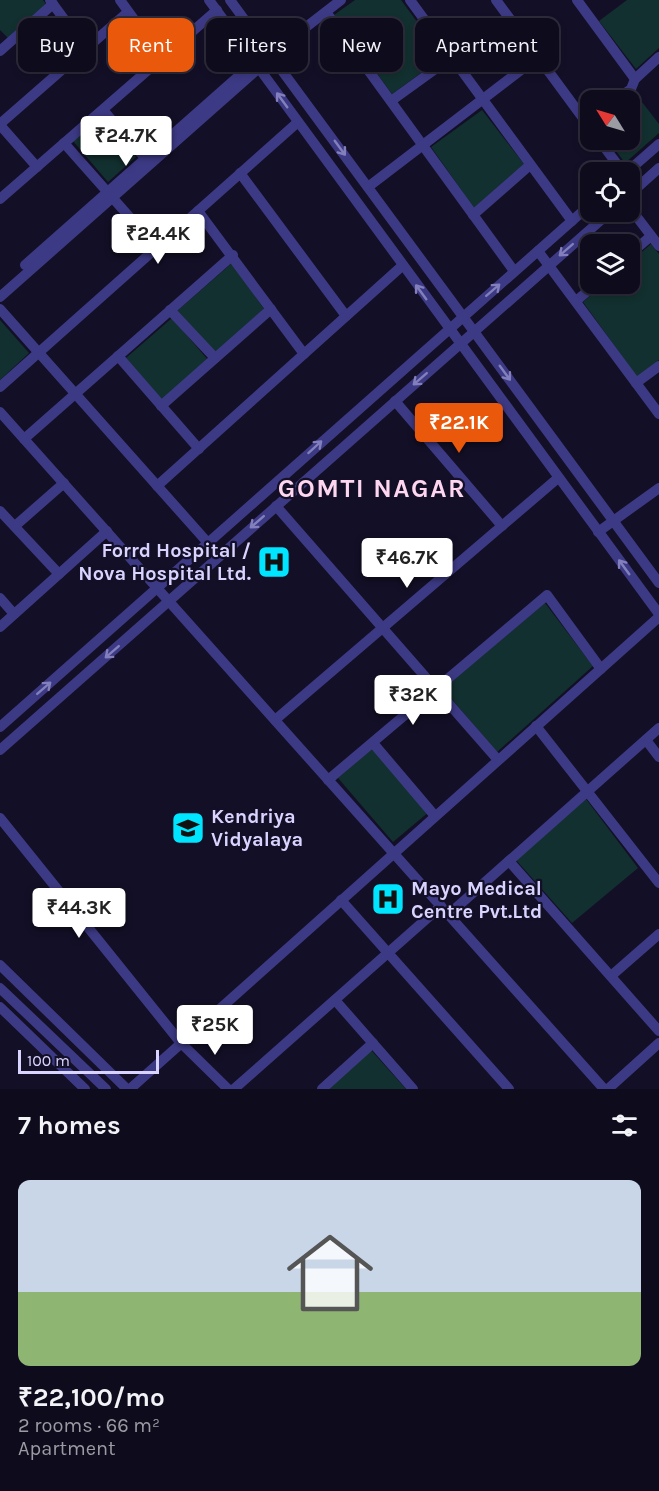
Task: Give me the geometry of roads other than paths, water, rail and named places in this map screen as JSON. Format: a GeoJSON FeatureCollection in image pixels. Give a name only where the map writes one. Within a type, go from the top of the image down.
{"type":"FeatureCollection","features":[{"type":"Feature","properties":{"kind":"street"},"geometry":{"type":"LineString","coordinates":[[120,0],[132,18]]}},
{"type":"Feature","properties":{"kind":"street"},"geometry":{"type":"LineString","coordinates":[[209,0],[223,18]]}},
{"type":"Feature","properties":{"kind":"street"},"geometry":{"type":"LineString","coordinates":[[230,0],[243,18]]}},
{"type":"Feature","properties":{"kind":"street"},"geometry":{"type":"LineString","coordinates":[[308,26],[341,0]]}},
{"type":"Feature","properties":{"kind":"street"},"geometry":{"type":"LineString","coordinates":[[410,0],[423,18]]}},
{"type":"Feature","properties":{"kind":"street"},"geometry":{"type":"LineString","coordinates":[[495,0],[509,18]]}},
{"type":"Feature","properties":{"kind":"street"},"geometry":{"type":"LineString","coordinates":[[577,0],[635,79]]}},
{"type":"Feature","properties":{"kind":"street"},"geometry":{"type":"LineString","coordinates":[[2,44],[51,2],[63,18]]}},
{"type":"Feature","properties":{"kind":"street"},"geometry":{"type":"LineString","coordinates":[[194,30],[217,10]]}},
{"type":"Feature","properties":{"kind":"street"},"geometry":{"type":"LineString","coordinates":[[96,40],[128,12]]}},
{"type":"Feature","properties":{"kind":"street"},"geometry":{"type":"LineString","coordinates":[[326,12],[514,271]]}},
{"type":"Feature","properties":{"kind":"street"},"geometry":{"type":"LineString","coordinates":[[630,90],[635,79],[659,57]]}},
{"type":"Feature","properties":{"kind":"street"},"geometry":{"type":"LineString","coordinates":[[37,167],[0,125],[60,72]]}},
{"type":"Feature","properties":{"kind":"street"},"geometry":{"type":"LineString","coordinates":[[0,199],[146,72]]}},
{"type":"Feature","properties":{"kind":"street"},"geometry":{"type":"LineString","coordinates":[[0,297],[145,158],[248,72]]}},
{"type":"Feature","properties":{"kind":"street"},"geometry":{"type":"LineString","coordinates":[[0,287],[248,72]]}},
{"type":"Feature","properties":{"kind":"street"},"geometry":{"type":"LineString","coordinates":[[0,965],[129,1089],[659,616],[261,72]]}},
{"type":"Feature","properties":{"kind":"street"},"geometry":{"type":"LineString","coordinates":[[283,72],[659,583]]}},
{"type":"Feature","properties":{"kind":"street"},"geometry":{"type":"LineString","coordinates":[[391,101],[431,72]]}},
{"type":"Feature","properties":{"kind":"street"},"geometry":{"type":"LineString","coordinates":[[463,72],[572,221]]}},
{"type":"Feature","properties":{"kind":"street"},"geometry":{"type":"LineString","coordinates":[[368,187],[518,72]]}},
{"type":"Feature","properties":{"kind":"street"},"geometry":{"type":"LineString","coordinates":[[549,72],[580,112]]}},
{"type":"Feature","properties":{"kind":"street"},"geometry":{"type":"LineString","coordinates":[[103,110],[145,158]]}},
{"type":"Feature","properties":{"kind":"street"},"geometry":{"type":"LineString","coordinates":[[0,387],[298,122]]}},
{"type":"Feature","properties":{"kind":"street"},"geometry":{"type":"LineString","coordinates":[[64,143],[157,248]]}},
{"type":"Feature","properties":{"kind":"street"},"geometry":{"type":"LineString","coordinates":[[637,162],[659,144]]}},
{"type":"Feature","properties":{"kind":"street"},"geometry":{"type":"LineString","coordinates":[[606,150],[617,162]]}},
{"type":"Feature","properties":{"kind":"street"},"geometry":{"type":"LineString","coordinates":[[473,215],[530,165]]}},
{"type":"Feature","properties":{"kind":"street"},"geometry":{"type":"LineString","coordinates":[[640,185],[659,168]]}},
{"type":"Feature","properties":{"kind":"street"},"geometry":{"type":"LineString","coordinates":[[240,173],[346,316]]}},
{"type":"Feature","properties":{"kind":"street"},"geometry":{"type":"LineString","coordinates":[[198,211],[233,255],[304,354]]}},
{"type":"Feature","properties":{"kind":"street"},"geometry":{"type":"LineString","coordinates":[[0,727],[580,214]]}},
{"type":"Feature","properties":{"kind":"street"},"geometry":{"type":"LineString","coordinates":[[640,221],[659,246]]}},
{"type":"Feature","properties":{"kind":"street"},"geometry":{"type":"LineString","coordinates":[[0,750],[598,222]]}},
{"type":"Feature","properties":{"kind":"street"},"geometry":{"type":"LineString","coordinates":[[640,245],[651,236]]}},
{"type":"Feature","properties":{"kind":"street"},"geometry":{"type":"LineString","coordinates":[[538,250],[659,414]]}},
{"type":"Feature","properties":{"kind":"street"},"geometry":{"type":"LineString","coordinates":[[24,439],[233,255]]}},
{"type":"Feature","properties":{"kind":"street"},"geometry":{"type":"LineString","coordinates":[[157,486],[402,266]]}},
{"type":"Feature","properties":{"kind":"street"},"geometry":{"type":"LineString","coordinates":[[576,301],[584,294]]}},
{"type":"Feature","properties":{"kind":"street"},"geometry":{"type":"LineString","coordinates":[[0,309],[208,543]]}},
{"type":"Feature","properties":{"kind":"street"},"geometry":{"type":"LineString","coordinates":[[161,405],[272,309]]}},
{"type":"Feature","properties":{"kind":"street"},"geometry":{"type":"LineString","coordinates":[[171,310],[215,358]]}},
{"type":"Feature","properties":{"kind":"street"},"geometry":{"type":"LineString","coordinates":[[118,356],[200,449]]}},
{"type":"Feature","properties":{"kind":"street"},"geometry":{"type":"LineString","coordinates":[[636,383],[659,366]]}},
{"type":"Feature","properties":{"kind":"street"},"geometry":{"type":"LineString","coordinates":[[395,401],[502,526]]}},
{"type":"Feature","properties":{"kind":"street"},"geometry":{"type":"LineString","coordinates":[[0,412],[606,1089],[659,1042]]}},
{"type":"Feature","properties":{"kind":"street"},"geometry":{"type":"LineString","coordinates":[[275,720],[558,478]]}},
{"type":"Feature","properties":{"kind":"street"},"geometry":{"type":"LineString","coordinates":[[15,526],[64,483]]}},
{"type":"Feature","properties":{"kind":"street"},"geometry":{"type":"LineString","coordinates":[[598,532],[659,488]]}},
{"type":"Feature","properties":{"kind":"street"},"geometry":{"type":"LineString","coordinates":[[276,506],[498,760]]}},
{"type":"Feature","properties":{"kind":"street"},"geometry":{"type":"LineString","coordinates":[[0,511],[59,574]]}},
{"type":"Feature","properties":{"kind":"street"},"geometry":{"type":"LineString","coordinates":[[0,627],[107,531]]}},
{"type":"Feature","properties":{"kind":"street"},"geometry":{"type":"LineString","coordinates":[[328,780],[547,595],[601,669]]}},
{"type":"Feature","properties":{"kind":"street"},"geometry":{"type":"LineString","coordinates":[[0,598],[14,614]]}},
{"type":"Feature","properties":{"kind":"street"},"geometry":{"type":"LineString","coordinates":[[537,726],[659,884]]}},
{"type":"Feature","properties":{"kind":"street"},"geometry":{"type":"LineString","coordinates":[[234,1089],[388,953],[509,861],[659,728]]}},
{"type":"Feature","properties":{"kind":"street"},"geometry":{"type":"LineString","coordinates":[[646,740],[659,757]]}},
{"type":"Feature","properties":{"kind":"street"},"geometry":{"type":"LineString","coordinates":[[373,743],[435,816]]}},
{"type":"Feature","properties":{"kind":"street"},"geometry":{"type":"LineString","coordinates":[[0,818],[181,1043],[228,1089]]}},
{"type":"Feature","properties":{"kind":"street"},"geometry":{"type":"LineString","coordinates":[[509,861],[659,1031]]}},
{"type":"Feature","properties":{"kind":"street"},"geometry":{"type":"LineString","coordinates":[[342,900],[505,1087]]}},
{"type":"Feature","properties":{"kind":"street"},"geometry":{"type":"LineString","coordinates":[[611,976],[659,934]]}},
{"type":"Feature","properties":{"kind":"street"},"geometry":{"type":"LineString","coordinates":[[0,988],[106,1089]]}},
{"type":"Feature","properties":{"kind":"street"},"geometry":{"type":"LineString","coordinates":[[335,1000],[413,1089]]}},
{"type":"Feature","properties":{"kind":"street"},"geometry":{"type":"LineString","coordinates":[[0,1007],[85,1089]]}},
{"type":"Feature","properties":{"kind":"street"},"geometry":{"type":"LineString","coordinates":[[322,1089],[373,1043]]}},
{"type":"Feature","properties":{"kind":"place","name":"Forrd Hospital / Nova Hospital Ltd."},"geometry":{"type":"Point","coordinates":[274,562]}},
{"type":"Feature","properties":{"kind":"place","name":"Kendriya Vidyalaya"},"geometry":{"type":"Point","coordinates":[188,828]}},
{"type":"Feature","properties":{"kind":"place","name":"Mayo Medical Centre Pvt.Ltd"},"geometry":{"type":"Point","coordinates":[388,899]}},
{"type":"Feature","properties":{"kind":"district","name":"GOMTI NAGAR"},"geometry":{"type":"Point","coordinates":[372,488]}}]}
